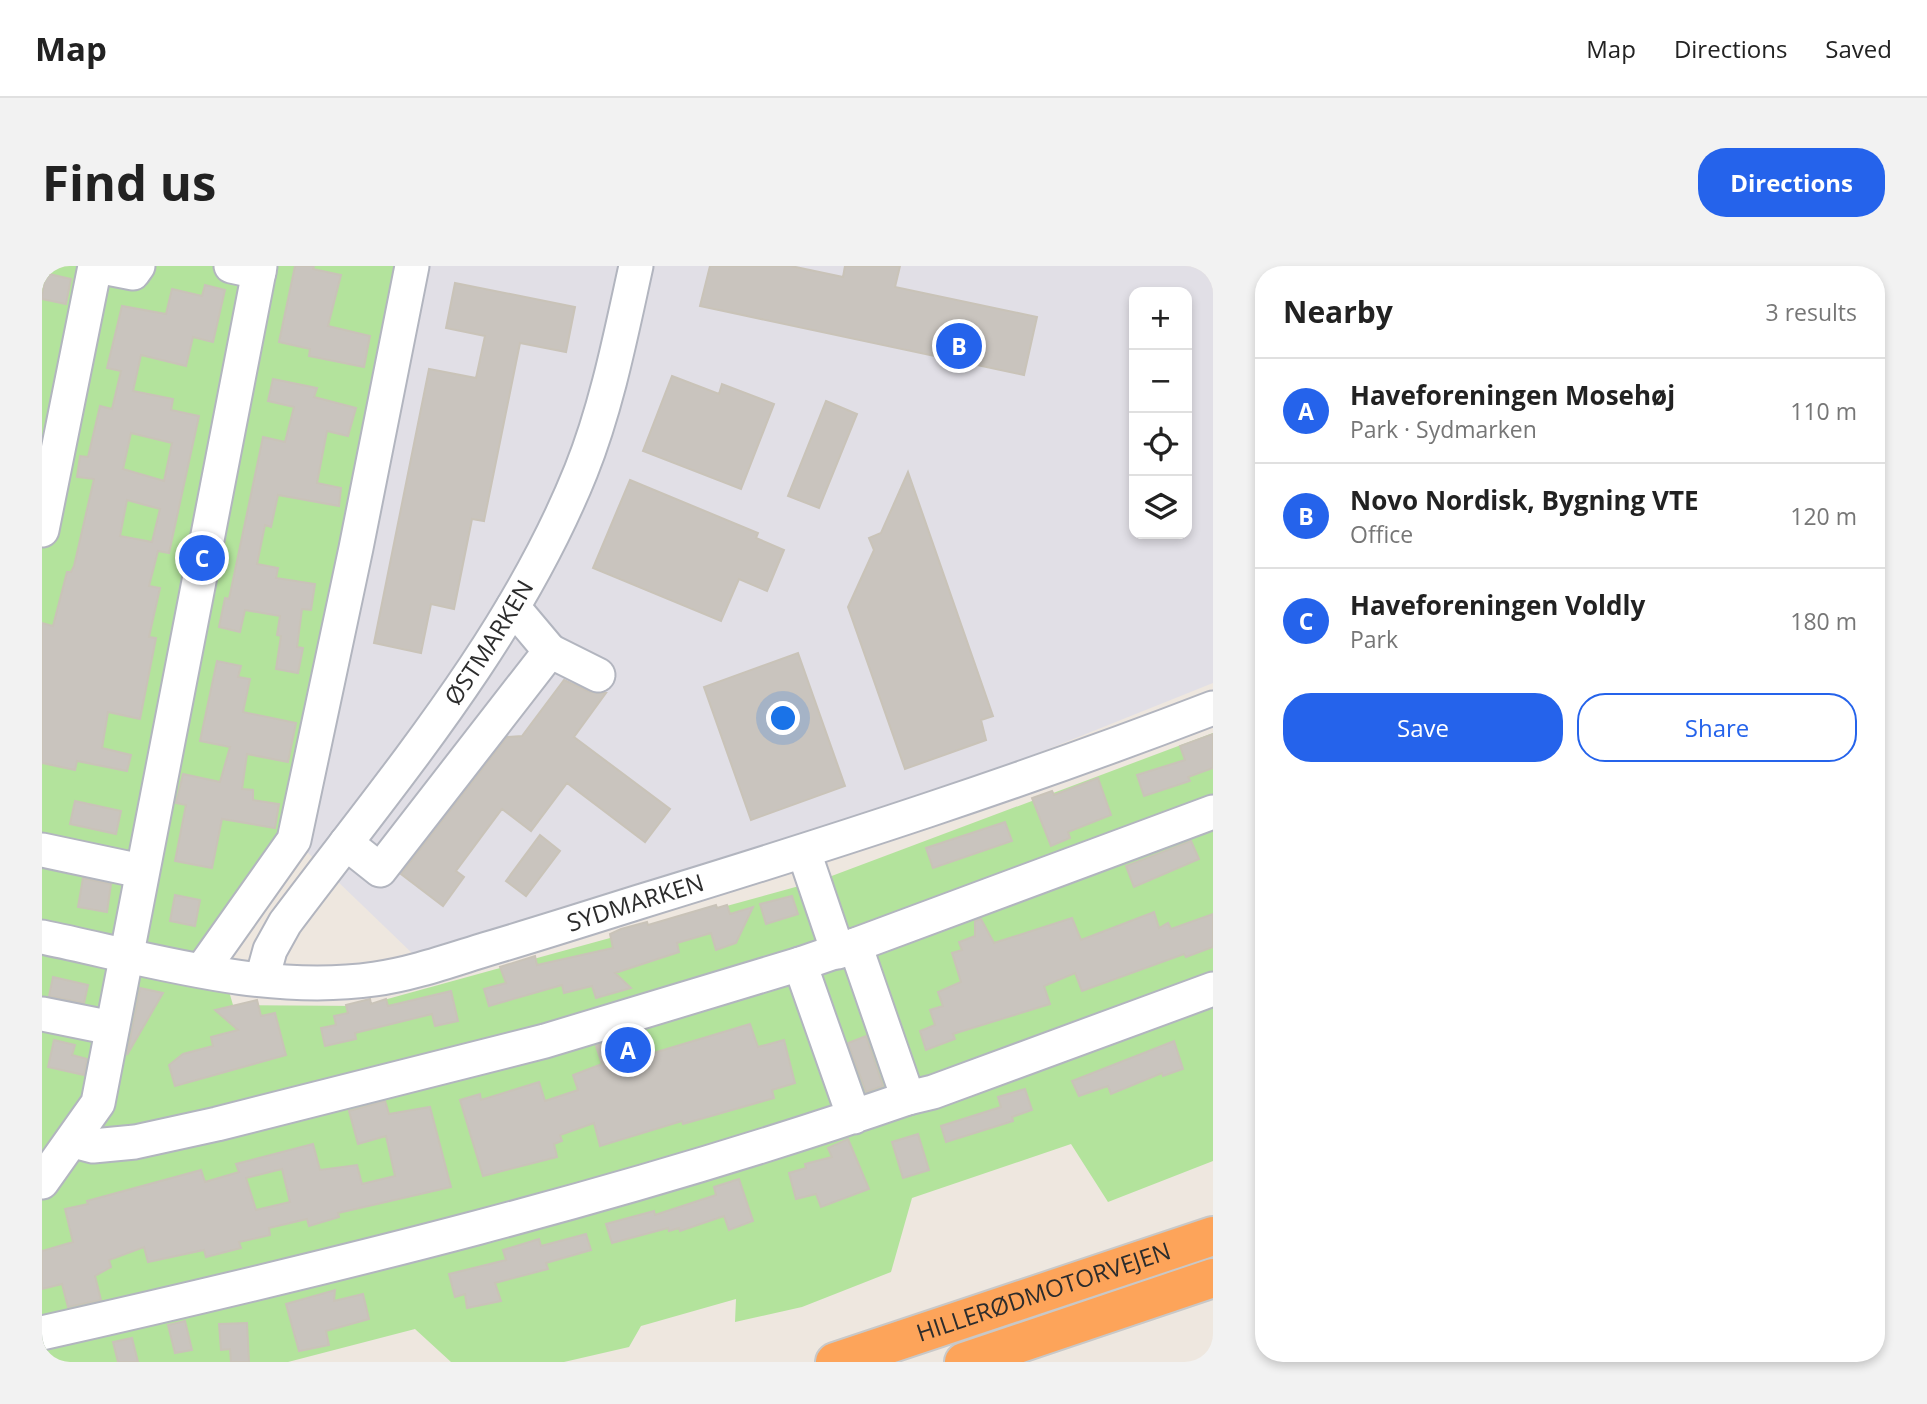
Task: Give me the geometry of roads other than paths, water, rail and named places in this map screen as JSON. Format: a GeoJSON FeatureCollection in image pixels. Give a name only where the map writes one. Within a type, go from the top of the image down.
{"type":"FeatureCollection","features":[{"type":"Feature","properties":{"kind":"highway","name":"HILLERØDMOTORVEJEN"},"geometry":{"type":"LineString","coordinates":[[835,1362],[1213,1236]]}},
{"type":"Feature","properties":{"kind":"highway","name":"HILLERØDMOTORVEJEN"},"geometry":{"type":"LineString","coordinates":[[964,1362],[1213,1278]]}},
{"type":"Feature","properties":{"kind":"street"},"geometry":{"type":"LineString","coordinates":[[42,530],[96,266],[133,273],[138,266]]}},
{"type":"Feature","properties":{"kind":"street"},"geometry":{"type":"LineString","coordinates":[[202,970],[294,840],[354,561],[412,266]]}},
{"type":"Feature","properties":{"kind":"street","name":"ØSTMARKEN"},"geometry":{"type":"LineString","coordinates":[[262,979],[270,950],[285,923],[483,659],[513,607],[581,470],[618,348],[636,266]]}},
{"type":"Feature","properties":{"kind":"street"},"geometry":{"type":"LineString","coordinates":[[42,1182],[74,1141],[98,1103],[250,268]]}},
{"type":"Feature","properties":{"kind":"street"},"geometry":{"type":"LineString","coordinates":[[513,607],[550,651],[598,675]]}},
{"type":"Feature","properties":{"kind":"street"},"geometry":{"type":"LineString","coordinates":[[346,843],[380,870],[550,651]]}},
{"type":"Feature","properties":{"kind":"street"},"geometry":{"type":"LineString","coordinates":[[455,696],[498,719]]}},
{"type":"Feature","properties":{"kind":"street","name":"SYDMARKEN"},"geometry":{"type":"LineString","coordinates":[[42,937],[202,970],[262,979],[319,982],[375,979],[449,961],[804,852],[1079,760],[1213,708]]}},
{"type":"Feature","properties":{"kind":"street"},"geometry":{"type":"LineString","coordinates":[[74,1141],[93,1146],[135,1142],[217,1124],[545,1041],[846,949],[1213,812]]}},
{"type":"Feature","properties":{"kind":"street"},"geometry":{"type":"LineString","coordinates":[[42,850],[141,871]]}},
{"type":"Feature","properties":{"kind":"street"},"geometry":{"type":"LineString","coordinates":[[804,852],[908,1098]]}},
{"type":"Feature","properties":{"kind":"street"},"geometry":{"type":"LineString","coordinates":[[800,964],[853,1117]]}},
{"type":"Feature","properties":{"kind":"street"},"geometry":{"type":"LineString","coordinates":[[42,1333],[279,1280],[456,1235],[728,1157],[908,1098],[933,1093],[1213,989]]}},
{"type":"Feature","properties":{"kind":"street"},"geometry":{"type":"LineString","coordinates":[[42,1013],[112,1028]]}},
{"type":"Feature","properties":{"kind":"place","name":"Novo Nordisk, Bygning VTE"},"geometry":{"type":"Point","coordinates":[959,346]}},
{"type":"Feature","properties":{"kind":"place","name":"Haveforeningen Voldly"},"geometry":{"type":"Point","coordinates":[202,558]}},
{"type":"Feature","properties":{"kind":"place","name":"Haveforeningen Mosehøj"},"geometry":{"type":"Point","coordinates":[628,1050]}}]}
